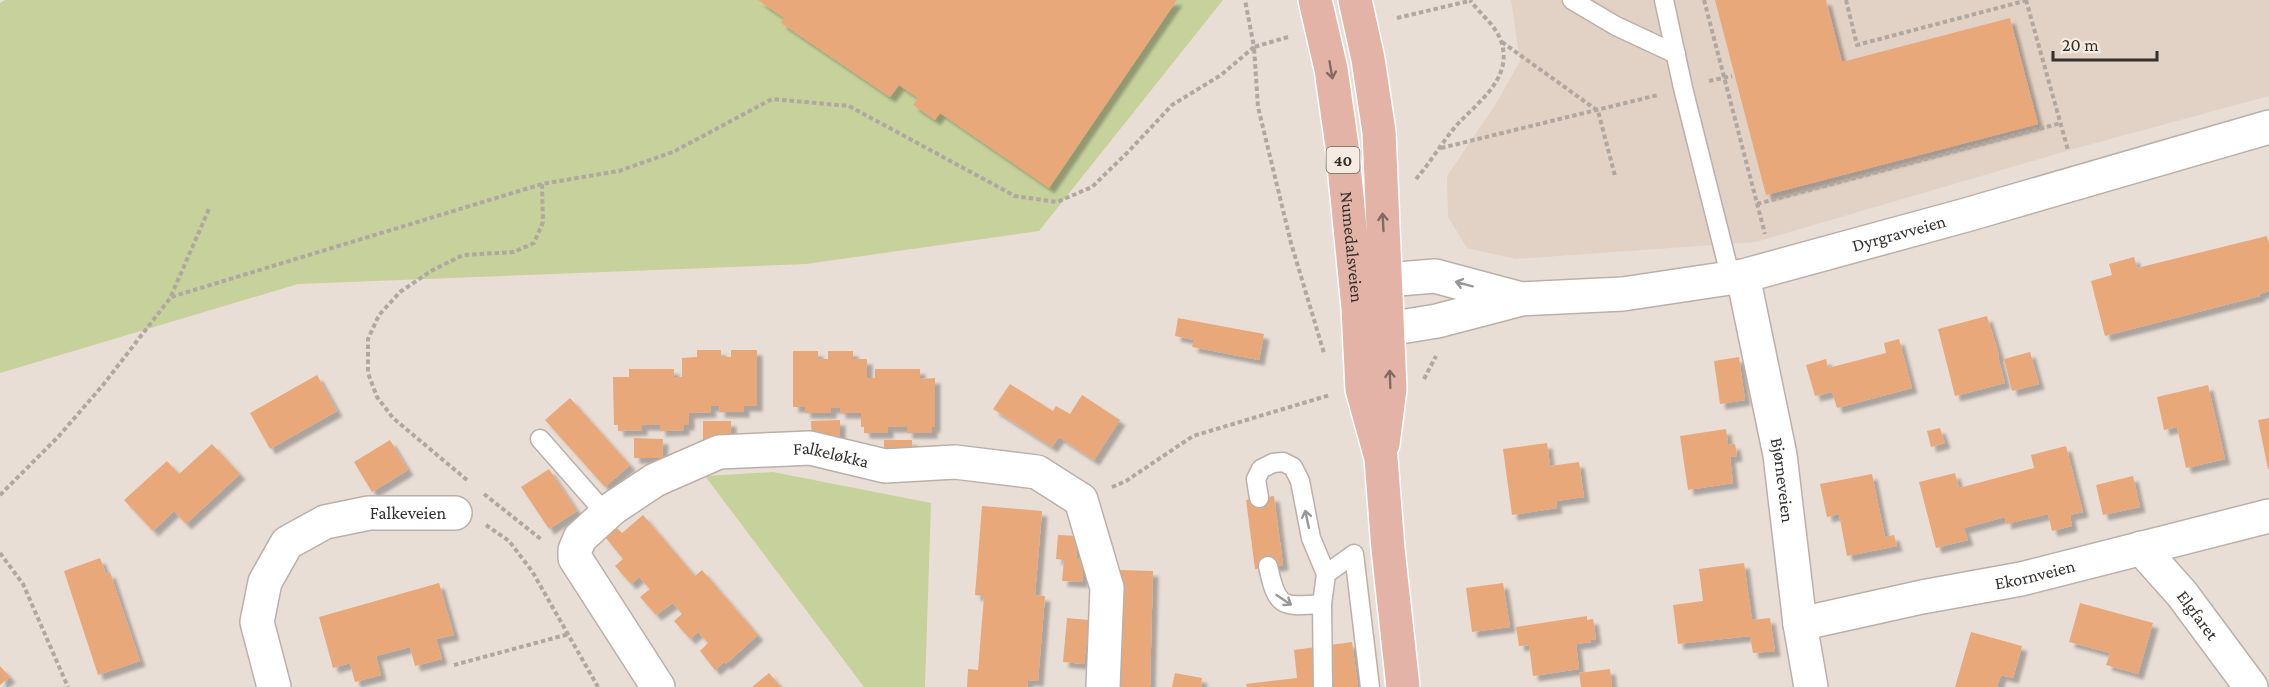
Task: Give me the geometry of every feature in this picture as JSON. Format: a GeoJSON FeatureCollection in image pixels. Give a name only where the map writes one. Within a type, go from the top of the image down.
{"type":"FeatureCollection","features":[{"type":"Feature","properties":{"kind":"main road","name":"Numedalsveien"},"geometry":{"type":"LineString","coordinates":[[1315,0],[1332,69],[1342,146],[1358,308],[1362,389],[1381,458],[1403,687]]}},
{"type":"Feature","properties":{"kind":"main road","name":"Numedalsveien"},"geometry":{"type":"LineString","coordinates":[[1355,0],[1368,59],[1379,132],[1390,389],[1381,458]]}},
{"type":"Feature","properties":{"kind":"street","name":"Dyrgravveien"},"geometry":{"type":"LineString","coordinates":[[1388,329],[1437,321],[1521,299],[1623,294],[1737,277],[1966,215],[2269,127]]}},
{"type":"Feature","properties":{"kind":"street","name":"Dyrgravveien"},"geometry":{"type":"LineString","coordinates":[[1386,280],[1435,276],[1521,299]]}},
{"type":"Feature","properties":{"kind":"street","name":"Bjørneveien"},"geometry":{"type":"LineString","coordinates":[[1737,277],[1780,455],[1800,624],[1811,687]]}},
{"type":"Feature","properties":{"kind":"street"},"geometry":{"type":"LineString","coordinates":[[1386,280],[1358,308],[1388,329]]}},
{"type":"Feature","properties":{"kind":"street","name":"Falkeløkka"},"geometry":{"type":"LineString","coordinates":[[575,558],[575,550],[580,538],[606,514],[655,480],[719,452],[810,448],[885,466],[954,462],[1037,472],[1081,500]]}},
{"type":"Feature","properties":{"kind":"street"},"geometry":{"type":"LineString","coordinates":[[1081,500],[1107,588],[1103,687]]}},
{"type":"Feature","properties":{"kind":"street","name":"Falkeveien"},"geometry":{"type":"LineString","coordinates":[[274,687],[257,622],[265,582],[287,543],[325,522],[369,513],[455,513]]}},
{"type":"Feature","properties":{"kind":"street","name":"Ekornveien"},"geometry":{"type":"LineString","coordinates":[[1800,624],[1922,597],[2021,579],[2269,516]]}},
{"type":"Feature","properties":{"kind":"street","name":"Elgfaret"},"geometry":{"type":"LineString","coordinates":[[2141,548],[2182,594],[2251,687]]}},
{"type":"Feature","properties":{"kind":"street"},"geometry":{"type":"LineString","coordinates":[[575,558],[658,687]]}},
{"type":"Feature","properties":{"kind":"lane"},"geometry":{"type":"LineString","coordinates":[[1572,0],[1616,26],[1676,54]]}},
{"type":"Feature","properties":{"kind":"lane"},"geometry":{"type":"LineString","coordinates":[[1664,0],[1676,54],[1737,277]]}},
{"type":"Feature","properties":{"kind":"lane"},"geometry":{"type":"LineString","coordinates":[[540,439],[606,514]]}},
{"type":"Feature","properties":{"kind":"lane"},"geometry":{"type":"LineString","coordinates":[[1259,498],[1256,479],[1262,469],[1273,463],[1283,462],[1293,467],[1300,482],[1311,538],[1326,574],[1322,604],[1323,687]]}},
{"type":"Feature","properties":{"kind":"lane"},"geometry":{"type":"LineString","coordinates":[[1326,574],[1354,554],[1388,549]]}},
{"type":"Feature","properties":{"kind":"lane"},"geometry":{"type":"LineString","coordinates":[[1354,554],[1371,687]]}},
{"type":"Feature","properties":{"kind":"lane"},"geometry":{"type":"LineString","coordinates":[[1268,567],[1274,592],[1279,600],[1292,606],[1322,604]]}},
{"type":"Feature","properties":{"kind":"path"},"geometry":{"type":"LineString","coordinates":[[1245,0],[1254,47],[1258,107],[1291,243],[1326,360]]}},
{"type":"Feature","properties":{"kind":"path"},"geometry":{"type":"LineString","coordinates":[[1397,18],[1470,0],[1489,21],[1501,41],[1504,53],[1500,76],[1487,95],[1454,128],[1413,182]]}},
{"type":"Feature","properties":{"kind":"path"},"geometry":{"type":"LineString","coordinates":[[1704,0],[1767,244]]}},
{"type":"Feature","properties":{"kind":"path"},"geometry":{"type":"LineString","coordinates":[[1846,0],[1857,45],[2027,0],[2071,157]]}},
{"type":"Feature","properties":{"kind":"path"},"geometry":{"type":"LineString","coordinates":[[171,297],[542,184],[620,171],[673,152],[772,99],[849,106],[1015,196],[1057,202],[1092,187],[1130,151],[1172,105],[1221,75],[1254,47],[1293,35]]}},
{"type":"Feature","properties":{"kind":"path"},"geometry":{"type":"LineString","coordinates":[[1501,41],[1598,111],[1615,176]]}},
{"type":"Feature","properties":{"kind":"path"},"geometry":{"type":"LineString","coordinates":[[1707,82],[1732,76]]}},
{"type":"Feature","properties":{"kind":"path"},"geometry":{"type":"LineString","coordinates":[[1441,148],[1598,111],[1667,92]]}},
{"type":"Feature","properties":{"kind":"path"},"geometry":{"type":"LineString","coordinates":[[1757,204],[2061,123]]}},
{"type":"Feature","properties":{"kind":"path"},"geometry":{"type":"LineString","coordinates":[[542,184],[543,222],[534,243],[514,252],[463,255],[431,271],[400,292],[379,315],[368,339],[368,373],[377,397],[393,418],[541,539],[575,558]]}},
{"type":"Feature","properties":{"kind":"path"},"geometry":{"type":"LineString","coordinates":[[0,495],[58,437],[103,385],[171,297],[208,209]]}},
{"type":"Feature","properties":{"kind":"path"},"geometry":{"type":"LineString","coordinates":[[1081,500],[1126,481],[1193,436],[1334,394]]}},
{"type":"Feature","properties":{"kind":"path","name":"Falkeveien"},"geometry":{"type":"LineString","coordinates":[[455,513],[478,519],[509,541],[532,571],[598,687]]}},
{"type":"Feature","properties":{"kind":"path"},"geometry":{"type":"LineString","coordinates":[[0,553],[23,584],[68,687]]}},
{"type":"Feature","properties":{"kind":"path"},"geometry":{"type":"LineString","coordinates":[[454,665],[569,634]]}},
{"type":"Feature","properties":{"kind":"shaded area"},"geometry":{"type":"Polygon","coordinates":[[[1511,0],[2269,0],[2269,96],[2077,148],[1756,242],[1516,259],[1467,248],[1448,217],[1447,176],[1497,102],[1520,61],[1511,0]]]}},
{"type":"Feature","properties":{"kind":"green space"},"geometry":{"type":"Polygon","coordinates":[[[5,0],[1223,0],[1039,231],[806,264],[298,284],[0,373],[0,3],[5,0]]]}},
{"type":"Feature","properties":{"kind":"green space"},"geometry":{"type":"Polygon","coordinates":[[[773,472],[931,503],[925,687],[864,687],[705,476],[773,472]]]}},
{"type":"Feature","properties":{"kind":"building"},"geometry":{"type":"Polygon","coordinates":[[[758,0],[1177,0],[1049,188],[940,113],[935,120],[913,105],[918,98],[899,85],[890,97],[781,23],[784,18],[758,0]]]}},
{"type":"Feature","properties":{"kind":"building"},"geometry":{"type":"Polygon","coordinates":[[[1715,0],[1826,0],[1842,62],[2010,18],[2038,124],[1766,195],[1715,0]]]}},
{"type":"Feature","properties":{"kind":"building"},"geometry":{"type":"Polygon","coordinates":[[[2267,236],[2269,291],[2259,294],[2260,296],[2105,336],[2091,281],[2112,275],[2109,264],[2134,257],[2137,268],[2267,236]]]}},
{"type":"Feature","properties":{"kind":"building"},"geometry":{"type":"Polygon","coordinates":[[[1987,316],[2005,383],[1955,396],[1938,329],[1987,316]]]}},
{"type":"Feature","properties":{"kind":"building"},"geometry":{"type":"Polygon","coordinates":[[[1178,318],[1264,334],[1259,360],[1192,347],[1194,340],[1175,336],[1178,318]]]}},
{"type":"Feature","properties":{"kind":"building"},"geometry":{"type":"Polygon","coordinates":[[[1899,339],[1912,388],[1837,408],[1832,392],[1815,396],[1806,365],[1826,359],[1828,368],[1886,353],[1884,343],[1899,339]]]}},
{"type":"Feature","properties":{"kind":"building"},"geometry":{"type":"Polygon","coordinates":[[[697,350],[721,350],[721,357],[731,357],[731,350],[757,350],[757,406],[744,406],[744,412],[719,412],[720,406],[710,406],[711,412],[689,413],[689,425],[684,425],[684,430],[660,431],[660,425],[642,425],[642,430],[618,431],[618,425],[614,425],[613,377],[629,377],[629,369],[674,369],[674,377],[682,377],[682,358],[697,357],[697,350]]]}},
{"type":"Feature","properties":{"kind":"building"},"geometry":{"type":"Polygon","coordinates":[[[793,351],[818,351],[818,359],[828,359],[828,351],[853,351],[853,359],[867,359],[867,378],[875,378],[875,369],[920,369],[920,379],[935,378],[935,427],[932,427],[932,433],[907,433],[907,427],[888,427],[888,433],[864,433],[864,427],[861,427],[861,413],[840,413],[840,408],[831,408],[831,413],[805,413],[805,407],[793,407],[793,351]]]}},
{"type":"Feature","properties":{"kind":"building"},"geometry":{"type":"Polygon","coordinates":[[[2030,352],[2039,384],[2012,391],[2004,359],[2030,352]]]}},
{"type":"Feature","properties":{"kind":"building"},"geometry":{"type":"Polygon","coordinates":[[[1739,357],[1745,400],[1720,404],[1714,361],[1739,357]]]}},
{"type":"Feature","properties":{"kind":"building"},"geometry":{"type":"Polygon","coordinates":[[[317,375],[337,411],[270,449],[250,413],[317,375]]]}},
{"type":"Feature","properties":{"kind":"building"},"geometry":{"type":"Polygon","coordinates":[[[1010,384],[1053,411],[1056,406],[1070,414],[1082,395],[1120,420],[1094,460],[1059,437],[1052,447],[993,409],[1010,384]]]}},
{"type":"Feature","properties":{"kind":"building"},"geometry":{"type":"Polygon","coordinates":[[[2208,385],[2225,459],[2186,468],[2177,427],[2164,430],[2157,397],[2208,385]]]}},
{"type":"Feature","properties":{"kind":"building"},"geometry":{"type":"Polygon","coordinates":[[[570,398],[630,465],[605,487],[545,420],[570,398]]]}},
{"type":"Feature","properties":{"kind":"building"},"geometry":{"type":"Polygon","coordinates":[[[2269,418],[2269,469],[2268,469],[2258,420],[2269,418]]]}},
{"type":"Feature","properties":{"kind":"building"},"geometry":{"type":"Polygon","coordinates":[[[840,420],[840,440],[812,441],[811,421],[840,420]]]}},
{"type":"Feature","properties":{"kind":"building"},"geometry":{"type":"Polygon","coordinates":[[[703,421],[731,421],[731,440],[703,440],[703,421]]]}},
{"type":"Feature","properties":{"kind":"building"},"geometry":{"type":"Polygon","coordinates":[[[1940,428],[1945,443],[1931,447],[1927,431],[1940,428]]]}},
{"type":"Feature","properties":{"kind":"building"},"geometry":{"type":"Polygon","coordinates":[[[1726,429],[1728,445],[1735,444],[1737,456],[1730,457],[1733,483],[1688,490],[1680,436],[1726,429]]]}},
{"type":"Feature","properties":{"kind":"building"},"geometry":{"type":"Polygon","coordinates":[[[634,438],[663,439],[662,458],[634,458],[634,438]]]}},
{"type":"Feature","properties":{"kind":"building"},"geometry":{"type":"Polygon","coordinates":[[[390,440],[408,470],[372,492],[354,462],[390,440]]]}},
{"type":"Feature","properties":{"kind":"building"},"geometry":{"type":"Polygon","coordinates":[[[884,440],[912,440],[913,459],[884,459],[884,440]]]}},
{"type":"Feature","properties":{"kind":"building"},"geometry":{"type":"Polygon","coordinates":[[[1547,443],[1550,466],[1579,462],[1584,497],[1556,501],[1557,508],[1512,515],[1503,449],[1547,443]]]}},
{"type":"Feature","properties":{"kind":"building"},"geometry":{"type":"Polygon","coordinates":[[[212,444],[240,474],[186,524],[174,511],[153,531],[124,500],[167,461],[179,474],[212,444]]]}},
{"type":"Feature","properties":{"kind":"building"},"geometry":{"type":"Polygon","coordinates":[[[2066,446],[2083,512],[2070,515],[2072,526],[2052,531],[2048,514],[2006,524],[2005,517],[1964,528],[1968,540],[1936,548],[1919,482],[1955,473],[1959,488],[2034,468],[2031,455],[2066,446]]]}},
{"type":"Feature","properties":{"kind":"building"},"geometry":{"type":"Polygon","coordinates":[[[549,469],[577,511],[549,529],[521,487],[549,469]]]}},
{"type":"Feature","properties":{"kind":"building"},"geometry":{"type":"Polygon","coordinates":[[[1872,474],[1885,537],[1894,535],[1897,546],[1847,556],[1839,514],[1827,517],[1820,484],[1872,474]]]}},
{"type":"Feature","properties":{"kind":"building"},"geometry":{"type":"Polygon","coordinates":[[[2133,476],[2140,507],[2103,515],[2096,485],[2133,476]]]}},
{"type":"Feature","properties":{"kind":"building"},"geometry":{"type":"Polygon","coordinates":[[[1274,496],[1283,565],[1255,569],[1246,500],[1274,496]]]}},
{"type":"Feature","properties":{"kind":"building"},"geometry":{"type":"Polygon","coordinates":[[[982,506],[1042,511],[1035,595],[1045,596],[1038,681],[1028,680],[1027,687],[967,687],[968,669],[978,670],[984,596],[975,595],[982,506]]]}},
{"type":"Feature","properties":{"kind":"building"},"geometry":{"type":"Polygon","coordinates":[[[643,515],[695,576],[702,570],[758,635],[726,664],[724,662],[715,670],[700,651],[708,643],[698,632],[690,639],[674,621],[682,614],[673,603],[656,615],[640,597],[650,589],[639,577],[631,584],[615,566],[623,559],[606,538],[617,528],[622,533],[643,515]]]}},
{"type":"Feature","properties":{"kind":"building"},"geometry":{"type":"Polygon","coordinates":[[[1058,535],[1078,536],[1076,558],[1084,558],[1082,582],[1062,581],[1064,560],[1056,559],[1058,535]]]}},
{"type":"Feature","properties":{"kind":"building"},"geometry":{"type":"Polygon","coordinates":[[[100,558],[106,574],[110,572],[140,661],[98,675],[64,571],[100,558]]]}},
{"type":"Feature","properties":{"kind":"building"},"geometry":{"type":"Polygon","coordinates":[[[1744,563],[1752,620],[1770,618],[1775,651],[1753,653],[1750,636],[1678,644],[1673,605],[1703,601],[1699,569],[1744,563]]]}},
{"type":"Feature","properties":{"kind":"building"},"geometry":{"type":"Polygon","coordinates":[[[1119,570],[1153,571],[1150,687],[1116,687],[1119,570]]]}},
{"type":"Feature","properties":{"kind":"building"},"geometry":{"type":"Polygon","coordinates":[[[439,583],[454,635],[436,639],[442,659],[415,666],[410,647],[376,656],[381,675],[355,682],[350,663],[333,668],[319,617],[439,583]]]}},
{"type":"Feature","properties":{"kind":"building"},"geometry":{"type":"Polygon","coordinates":[[[1503,583],[1510,627],[1472,632],[1466,588],[1503,583]]]}},
{"type":"Feature","properties":{"kind":"building"},"geometry":{"type":"Polygon","coordinates":[[[2080,603],[2153,623],[2138,674],[2106,665],[2110,653],[2069,642],[2080,603]]]}},
{"type":"Feature","properties":{"kind":"building"},"geometry":{"type":"Polygon","coordinates":[[[1587,616],[1587,620],[1593,619],[1596,639],[1576,644],[1579,669],[1533,676],[1529,645],[1519,646],[1516,627],[1587,616]]]}},
{"type":"Feature","properties":{"kind":"building"},"geometry":{"type":"Polygon","coordinates":[[[1067,618],[1089,620],[1084,664],[1063,662],[1067,618]]]}},
{"type":"Feature","properties":{"kind":"building"},"geometry":{"type":"Polygon","coordinates":[[[1971,632],[2022,646],[2013,678],[2001,675],[1997,687],[1955,687],[1971,632]]]}},
{"type":"Feature","properties":{"kind":"building"},"geometry":{"type":"Polygon","coordinates":[[[1352,642],[1358,687],[1247,687],[1246,684],[1297,678],[1294,650],[1352,642]]]}},
{"type":"Feature","properties":{"kind":"building"},"geometry":{"type":"Polygon","coordinates":[[[0,666],[10,677],[0,685],[0,666]]]}},
{"type":"Feature","properties":{"kind":"building"},"geometry":{"type":"Polygon","coordinates":[[[1610,669],[1612,687],[1581,687],[1579,673],[1610,669]]]}},
{"type":"Feature","properties":{"kind":"building"},"geometry":{"type":"Polygon","coordinates":[[[769,673],[781,687],[752,687],[769,673]]]}},
{"type":"Feature","properties":{"kind":"building"},"geometry":{"type":"Polygon","coordinates":[[[1175,673],[1202,678],[1201,687],[1172,687],[1175,673]]]}}]}
